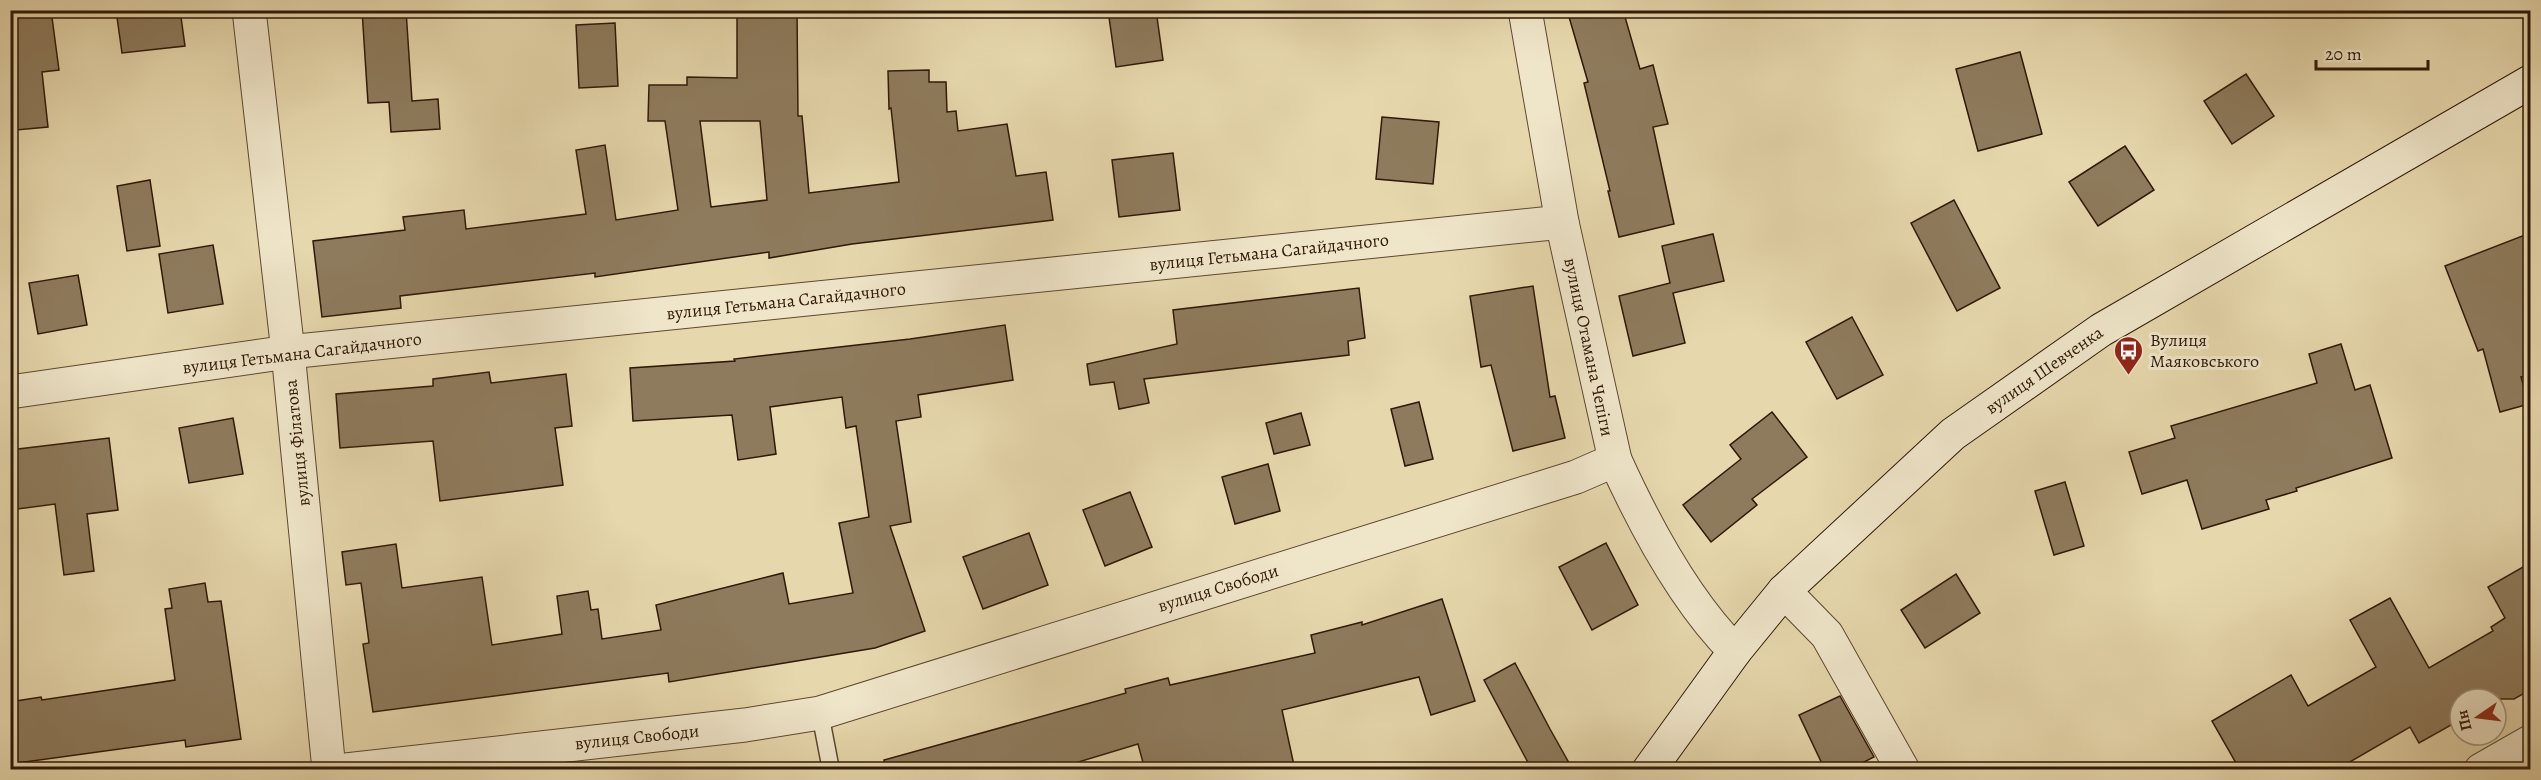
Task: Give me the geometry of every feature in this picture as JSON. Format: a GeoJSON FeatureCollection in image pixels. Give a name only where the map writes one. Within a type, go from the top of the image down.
{"type":"FeatureCollection","features":[{"type":"Feature","properties":{"kind":"street","name":"вулиця Філатова"},"geometry":{"type":"LineString","coordinates":[[249,10],[288,352],[329,770]]}},
{"type":"Feature","properties":{"kind":"street","name":"вулиця Отамана Чепіги"},"geometry":{"type":"LineString","coordinates":[[1525,10],[1562,222],[1615,460],[1630,493],[1694,603],[1734,651]]}},
{"type":"Feature","properties":{"kind":"street","name":"вулиця Шевченка"},"geometry":{"type":"LineString","coordinates":[[1649,770],[1734,651],[1784,591],[1953,434],[2101,330],[2530,82]]}},
{"type":"Feature","properties":{"kind":"street","name":"вулиця Гетьмана Сагайдачного"},"geometry":{"type":"LineString","coordinates":[[10,392],[288,352],[1562,222]]}},
{"type":"Feature","properties":{"kind":"street","name":"вулиця Свободи"},"geometry":{"type":"LineString","coordinates":[[346,770],[745,725],[820,713],[1576,477],[1615,460]]}},
{"type":"Feature","properties":{"kind":"street"},"geometry":{"type":"LineString","coordinates":[[1784,591],[1827,635],[1903,770]]}},
{"type":"Feature","properties":{"kind":"street"},"geometry":{"type":"LineString","coordinates":[[2481,770],[2530,742]]}},
{"type":"Feature","properties":{"kind":"lane"},"geometry":{"type":"LineString","coordinates":[[820,713],[831,770]]}},
{"type":"Feature","properties":{"kind":"building"},"geometry":{"type":"Polygon","coordinates":[[[10,10],[51,10],[59,70],[42,72],[48,127],[16,130],[10,80],[10,10]]]}},
{"type":"Feature","properties":{"kind":"building"},"geometry":{"type":"Polygon","coordinates":[[[116,10],[180,10],[185,46],[122,53],[116,10]]]}},
{"type":"Feature","properties":{"kind":"building"},"geometry":{"type":"Polygon","coordinates":[[[362,10],[406,10],[412,101],[438,99],[440,129],[391,132],[389,102],[368,103],[362,10]]]}},
{"type":"Feature","properties":{"kind":"building"},"geometry":{"type":"Polygon","coordinates":[[[737,10],[797,10],[798,116],[802,116],[809,193],[899,182],[891,108],[889,109],[888,71],[929,70],[929,82],[946,82],[947,112],[956,111],[958,131],[1007,124],[1016,176],[1046,172],[1053,220],[852,244],[769,258],[769,252],[595,277],[595,273],[400,296],[401,308],[322,317],[313,241],[405,230],[403,217],[464,210],[466,229],[586,214],[576,150],[605,145],[616,220],[678,210],[665,121],[648,121],[649,85],[687,85],[687,77],[737,78],[737,10]],[[700,121],[711,207],[767,200],[760,121],[700,121]]]}},
{"type":"Feature","properties":{"kind":"building"},"geometry":{"type":"Polygon","coordinates":[[[1108,10],[1156,10],[1163,60],[1116,67],[1108,10]]]}},
{"type":"Feature","properties":{"kind":"building"},"geometry":{"type":"Polygon","coordinates":[[[1567,10],[1623,10],[1640,69],[1653,65],[1668,124],[1653,127],[1674,224],[1619,237],[1584,83],[1588,82],[1567,10]]]}},
{"type":"Feature","properties":{"kind":"building"},"geometry":{"type":"Polygon","coordinates":[[[615,23],[618,86],[579,88],[576,25],[615,23]]]}},
{"type":"Feature","properties":{"kind":"building"},"geometry":{"type":"Polygon","coordinates":[[[2020,52],[2042,134],[1978,151],[1956,69],[2020,52]]]}},
{"type":"Feature","properties":{"kind":"building"},"geometry":{"type":"Polygon","coordinates":[[[2246,74],[2274,116],[2232,144],[2204,101],[2246,74]]]}},
{"type":"Feature","properties":{"kind":"building"},"geometry":{"type":"Polygon","coordinates":[[[1382,117],[1439,122],[1433,184],[1376,179],[1382,117]]]}},
{"type":"Feature","properties":{"kind":"building"},"geometry":{"type":"Polygon","coordinates":[[[2125,146],[2154,190],[2098,226],[2069,182],[2125,146]]]}},
{"type":"Feature","properties":{"kind":"building"},"geometry":{"type":"Polygon","coordinates":[[[1173,153],[1180,210],[1119,217],[1112,160],[1173,153]]]}},
{"type":"Feature","properties":{"kind":"building"},"geometry":{"type":"Polygon","coordinates":[[[150,180],[160,246],[127,251],[117,186],[150,180]]]}},
{"type":"Feature","properties":{"kind":"building"},"geometry":{"type":"Polygon","coordinates":[[[1954,200],[2000,288],[1957,311],[1911,223],[1954,200]]]}},
{"type":"Feature","properties":{"kind":"building"},"geometry":{"type":"Polygon","coordinates":[[[2530,233],[2530,376],[2521,377],[2529,404],[2500,412],[2483,349],[2478,351],[2445,266],[2530,233]]]}},
{"type":"Feature","properties":{"kind":"building"},"geometry":{"type":"Polygon","coordinates":[[[1713,234],[1724,281],[1673,293],[1685,343],[1633,356],[1619,296],[1670,283],[1662,246],[1713,234]]]}},
{"type":"Feature","properties":{"kind":"building"},"geometry":{"type":"Polygon","coordinates":[[[213,245],[223,304],[168,313],[159,254],[213,245]]]}},
{"type":"Feature","properties":{"kind":"building"},"geometry":{"type":"Polygon","coordinates":[[[78,275],[87,325],[38,334],[29,283],[78,275]]]}},
{"type":"Feature","properties":{"kind":"building"},"geometry":{"type":"Polygon","coordinates":[[[1533,286],[1550,397],[1555,396],[1565,438],[1513,451],[1491,365],[1481,367],[1470,296],[1533,286]]]}},
{"type":"Feature","properties":{"kind":"building"},"geometry":{"type":"Polygon","coordinates":[[[1359,288],[1365,338],[1348,341],[1349,355],[1144,379],[1149,403],[1119,409],[1114,382],[1090,385],[1087,364],[1177,344],[1173,310],[1359,288]]]}},
{"type":"Feature","properties":{"kind":"building"},"geometry":{"type":"Polygon","coordinates":[[[1852,317],[1883,375],[1837,399],[1806,342],[1852,317]]]}},
{"type":"Feature","properties":{"kind":"building"},"geometry":{"type":"Polygon","coordinates":[[[1005,325],[1013,380],[918,395],[921,417],[896,421],[911,522],[890,526],[925,631],[875,648],[669,682],[668,673],[373,712],[363,644],[369,643],[361,583],[346,585],[342,552],[396,544],[402,588],[482,577],[492,645],[562,634],[557,596],[588,591],[591,610],[598,609],[602,639],[661,630],[656,605],[783,573],[789,604],[853,593],[839,523],[869,517],[856,426],[846,428],[842,397],[770,407],[776,454],[738,460],[732,415],[633,421],[630,368],[735,361],[734,359],[910,339],[1005,325]]]}},
{"type":"Feature","properties":{"kind":"building"},"geometry":{"type":"Polygon","coordinates":[[[2341,344],[2355,390],[2370,385],[2392,458],[2296,488],[2297,491],[2266,500],[2269,509],[2202,529],[2187,480],[2142,494],[2129,452],[2175,438],[2171,426],[2317,383],[2309,354],[2341,344]]]}},
{"type":"Feature","properties":{"kind":"building"},"geometry":{"type":"Polygon","coordinates":[[[489,372],[491,383],[566,374],[572,426],[555,428],[563,485],[440,501],[433,441],[340,448],[336,394],[433,386],[433,379],[489,372]]]}},
{"type":"Feature","properties":{"kind":"building"},"geometry":{"type":"Polygon","coordinates":[[[1419,402],[1433,459],[1405,466],[1391,409],[1419,402]]]}},
{"type":"Feature","properties":{"kind":"building"},"geometry":{"type":"Polygon","coordinates":[[[1772,412],[1807,457],[1752,499],[1757,505],[1711,542],[1683,505],[1741,459],[1730,445],[1772,412]]]}},
{"type":"Feature","properties":{"kind":"building"},"geometry":{"type":"Polygon","coordinates":[[[1301,413],[1310,445],[1274,454],[1266,423],[1301,413]]]}},
{"type":"Feature","properties":{"kind":"building"},"geometry":{"type":"Polygon","coordinates":[[[233,418],[243,474],[189,483],[179,428],[233,418]]]}},
{"type":"Feature","properties":{"kind":"building"},"geometry":{"type":"Polygon","coordinates":[[[109,438],[118,510],[87,514],[94,571],[64,575],[55,504],[10,510],[10,450],[109,438]]]}},
{"type":"Feature","properties":{"kind":"building"},"geometry":{"type":"Polygon","coordinates":[[[1268,464],[1280,511],[1235,524],[1222,477],[1268,464]]]}},
{"type":"Feature","properties":{"kind":"building"},"geometry":{"type":"Polygon","coordinates":[[[2065,482],[2084,546],[2054,555],[2035,491],[2065,482]]]}},
{"type":"Feature","properties":{"kind":"building"},"geometry":{"type":"Polygon","coordinates":[[[1130,492],[1152,547],[1105,566],[1083,510],[1130,492]]]}},
{"type":"Feature","properties":{"kind":"building"},"geometry":{"type":"Polygon","coordinates":[[[1029,533],[1048,585],[983,609],[963,557],[1029,533]]]}},
{"type":"Feature","properties":{"kind":"building"},"geometry":{"type":"Polygon","coordinates":[[[1606,543],[1638,605],[1592,630],[1559,567],[1606,543]]]}},
{"type":"Feature","properties":{"kind":"building"},"geometry":{"type":"Polygon","coordinates":[[[2530,563],[2530,690],[2514,699],[2508,699],[2508,687],[2448,687],[2448,727],[2419,743],[2410,727],[2336,770],[2240,770],[2212,721],[2291,675],[2308,706],[2376,667],[2350,620],[2390,598],[2429,668],[2493,631],[2491,627],[2505,618],[2488,587],[2530,563]]]}},
{"type":"Feature","properties":{"kind":"building"},"geometry":{"type":"Polygon","coordinates":[[[1956,574],[1980,613],[1925,648],[1901,610],[1956,574]]]}},
{"type":"Feature","properties":{"kind":"building"},"geometry":{"type":"Polygon","coordinates":[[[205,583],[208,602],[221,601],[241,739],[186,747],[185,740],[10,764],[10,702],[41,697],[42,700],[175,680],[165,609],[172,608],[169,589],[205,583]]]}},
{"type":"Feature","properties":{"kind":"building"},"geometry":{"type":"Polygon","coordinates":[[[1442,599],[1475,701],[1431,715],[1419,677],[1282,710],[1295,770],[1145,770],[1138,744],[1052,770],[886,770],[884,760],[1126,693],[1125,689],[1168,678],[1170,685],[1315,653],[1311,635],[1362,622],[1362,625],[1442,599]]]}},
{"type":"Feature","properties":{"kind":"building"},"geometry":{"type":"Polygon","coordinates":[[[1515,663],[1573,770],[1532,770],[1484,680],[1515,663]]]}},
{"type":"Feature","properties":{"kind":"building"},"geometry":{"type":"Polygon","coordinates":[[[1840,696],[1874,757],[1848,770],[1825,770],[1799,715],[1840,696]]]}},
{"type":"Feature","properties":{"kind":"place","name":"Вулиця Маяковського"},"geometry":{"type":"Point","coordinates":[2129,376]}}]}
